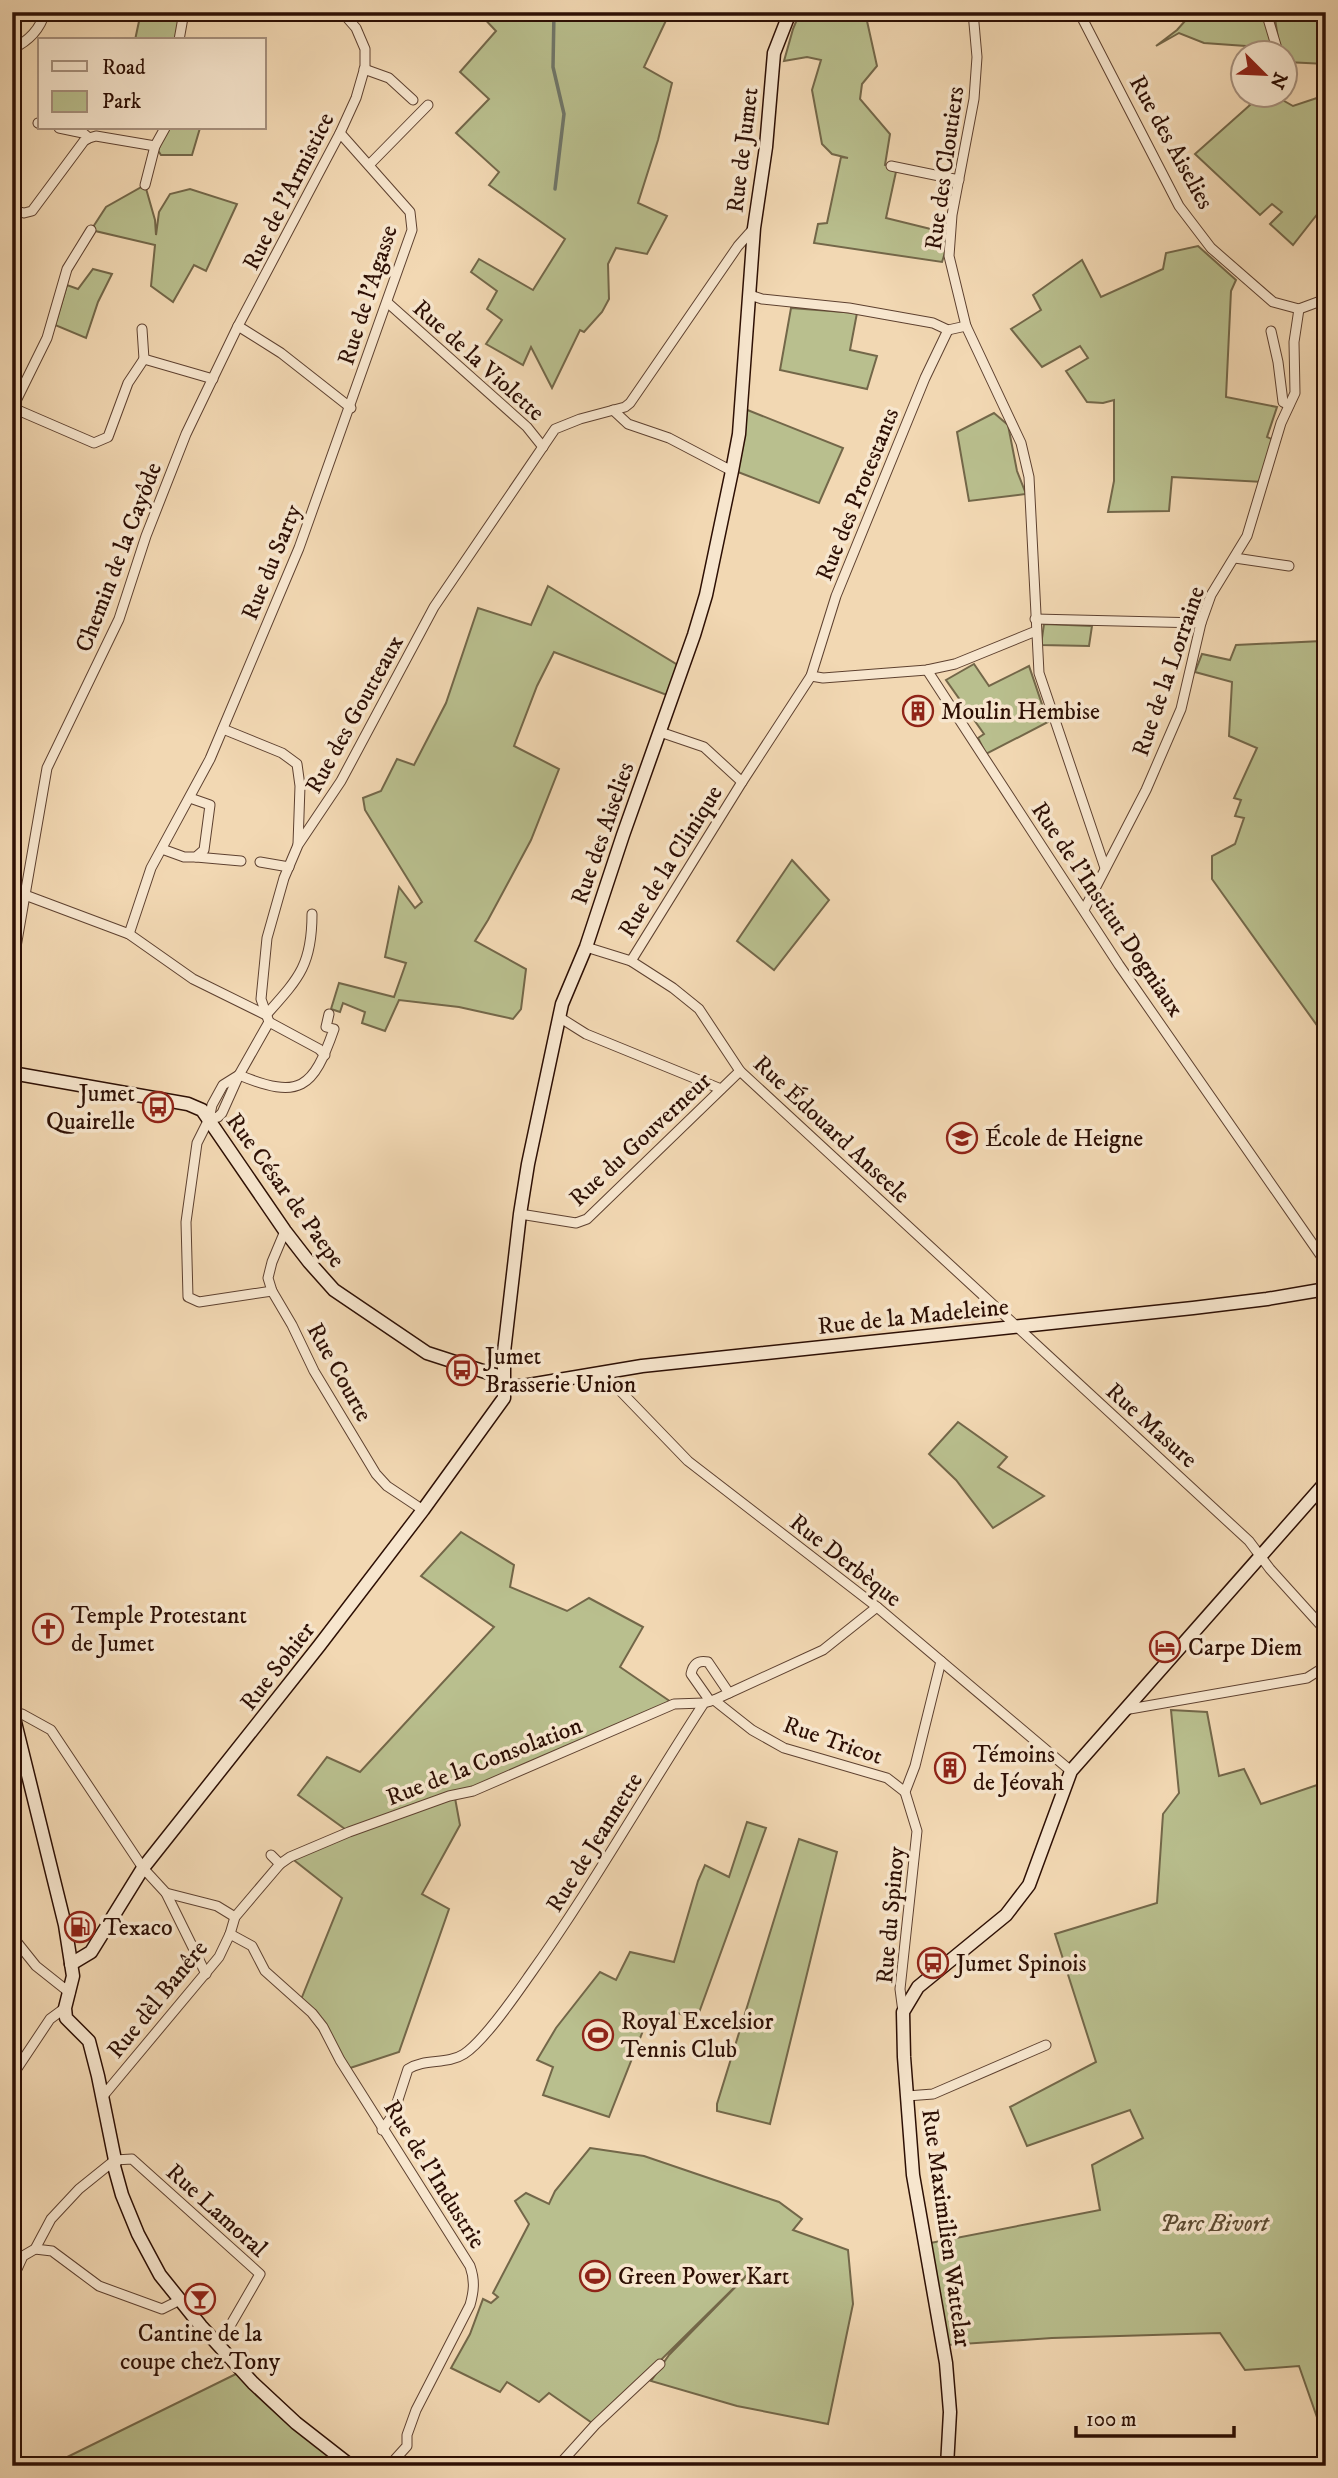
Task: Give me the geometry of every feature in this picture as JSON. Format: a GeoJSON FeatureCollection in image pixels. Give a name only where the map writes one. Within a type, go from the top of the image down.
{"type":"FeatureCollection","features":[{"type":"Feature","properties":{"kind":"street"},"geometry":{"type":"LineString","coordinates":[[12,49],[27,42],[42,23],[46,12]]}},
{"type":"Feature","properties":{"kind":"street"},"geometry":{"type":"LineString","coordinates":[[179,38],[184,12]]}},
{"type":"Feature","properties":{"kind":"street","name":"Rue de l'Armistice"},"geometry":{"type":"LineString","coordinates":[[238,327],[356,98],[364,69],[365,49],[356,27],[342,12]]}},
{"type":"Feature","properties":{"kind":"street","name":"Rue de Jumet"},"geometry":{"type":"LineString","coordinates":[[750,295],[754,228],[766,148],[774,53],[790,12]]}},
{"type":"Feature","properties":{"kind":"street","name":"Rue des Cloutiers"},"geometry":{"type":"LineString","coordinates":[[973,12],[976,57],[974,99],[952,215],[949,256],[966,326],[1021,443],[1029,477],[1039,673],[1105,868]]}},
{"type":"Feature","properties":{"kind":"street","name":"Rue des Aiselies"},"geometry":{"type":"LineString","coordinates":[[1079,12],[1179,206],[1211,248],[1249,284],[1278,304],[1299,309]]}},
{"type":"Feature","properties":{"kind":"street"},"geometry":{"type":"LineString","coordinates":[[1266,12],[1274,38]]}},
{"type":"Feature","properties":{"kind":"street"},"geometry":{"type":"LineString","coordinates":[[364,69],[389,78],[413,100]]}},
{"type":"Feature","properties":{"kind":"street"},"geometry":{"type":"LineString","coordinates":[[369,165],[428,106]]}},
{"type":"Feature","properties":{"kind":"street"},"geometry":{"type":"LineString","coordinates":[[68,130],[83,133],[89,138]]}},
{"type":"Feature","properties":{"kind":"street"},"geometry":{"type":"LineString","coordinates":[[145,185],[155,146],[164,130]]}},
{"type":"Feature","properties":{"kind":"street","name":"Rue de l'Agasse"},"geometry":{"type":"LineString","coordinates":[[340,133],[410,212],[412,230],[351,408]]}},
{"type":"Feature","properties":{"kind":"street"},"geometry":{"type":"LineString","coordinates":[[12,210],[24,213],[32,211],[89,138],[107,138],[155,146]]}},
{"type":"Feature","properties":{"kind":"street"},"geometry":{"type":"LineString","coordinates":[[891,166],[959,180]]}},
{"type":"Feature","properties":{"kind":"street"},"geometry":{"type":"LineString","coordinates":[[613,410],[625,407],[638,394],[738,246],[754,228]]}},
{"type":"Feature","properties":{"kind":"street"},"geometry":{"type":"LineString","coordinates":[[91,230],[67,268],[47,338],[13,408],[94,443],[108,437],[128,383],[144,359],[142,329]]}},
{"type":"Feature","properties":{"kind":"street"},"geometry":{"type":"LineString","coordinates":[[750,295],[762,299],[849,308],[933,323],[948,330],[966,326]]}},
{"type":"Feature","properties":{"kind":"street","name":"Rue des Aiselies"},"geometry":{"type":"LineString","coordinates":[[505,1386],[504,1352],[520,1214],[559,1017],[565,995],[586,947],[706,595],[739,434],[750,295]]}},
{"type":"Feature","properties":{"kind":"street"},"geometry":{"type":"LineString","coordinates":[[1299,309],[1326,299]]}},
{"type":"Feature","properties":{"kind":"street","name":"Rue de la Violette"},"geometry":{"type":"LineString","coordinates":[[388,303],[527,427],[543,447]]}},
{"type":"Feature","properties":{"kind":"street","name":"Rue de la Lorraine"},"geometry":{"type":"LineString","coordinates":[[1084,910],[1146,790],[1181,709],[1201,622],[1211,595],[1247,536],[1281,423],[1295,393],[1294,342],[1299,309]]}},
{"type":"Feature","properties":{"kind":"street"},"geometry":{"type":"LineString","coordinates":[[238,327],[281,353],[351,408]]}},
{"type":"Feature","properties":{"kind":"street","name":"Chemin de la Cayôde"},"geometry":{"type":"LineString","coordinates":[[12,970],[47,768],[119,620],[186,434],[238,327]]}},
{"type":"Feature","properties":{"kind":"street","name":"Rue des Protestants"},"geometry":{"type":"LineString","coordinates":[[811,677],[840,588],[925,378],[948,330]]}},
{"type":"Feature","properties":{"kind":"street"},"geometry":{"type":"LineString","coordinates":[[1271,331],[1283,402],[1289,405]]}},
{"type":"Feature","properties":{"kind":"street"},"geometry":{"type":"LineString","coordinates":[[144,359],[213,379]]}},
{"type":"Feature","properties":{"kind":"street","name":"Rue du Sarty"},"geometry":{"type":"LineString","coordinates":[[129,934],[151,868],[190,798],[223,729],[299,548],[351,408]]}},
{"type":"Feature","properties":{"kind":"street"},"geometry":{"type":"LineString","coordinates":[[613,410],[628,424],[669,438],[732,471]]}},
{"type":"Feature","properties":{"kind":"street","name":"Rue des Goutteaux"},"geometry":{"type":"LineString","coordinates":[[268,1018],[261,999],[267,939],[298,845],[341,781],[434,607],[555,429],[613,410]]}},
{"type":"Feature","properties":{"kind":"street"},"geometry":{"type":"LineString","coordinates":[[1235,558],[1289,566]]}},
{"type":"Feature","properties":{"kind":"street"},"geometry":{"type":"LineString","coordinates":[[1035,619],[1201,622]]}},
{"type":"Feature","properties":{"kind":"street"},"geometry":{"type":"LineString","coordinates":[[811,677],[927,670],[955,664],[1036,631]]}},
{"type":"Feature","properties":{"kind":"street","name":"Rue de l'Institut Dogniaux"},"geometry":{"type":"LineString","coordinates":[[927,670],[1119,965],[1326,1263]]}},
{"type":"Feature","properties":{"kind":"street","name":"Rue de la Clinique"},"geometry":{"type":"LineString","coordinates":[[632,961],[742,782],[811,677]]}},
{"type":"Feature","properties":{"kind":"street"},"geometry":{"type":"LineString","coordinates":[[223,729],[282,753],[297,764],[300,786],[298,845]]}},
{"type":"Feature","properties":{"kind":"street","name":"Rue de la Clinique"},"geometry":{"type":"LineString","coordinates":[[660,732],[704,747],[742,782]]}},
{"type":"Feature","properties":{"kind":"street"},"geometry":{"type":"LineString","coordinates":[[190,798],[210,805],[204,850],[195,857]]}},
{"type":"Feature","properties":{"kind":"street"},"geometry":{"type":"LineString","coordinates":[[162,849],[184,857],[241,861]]}},
{"type":"Feature","properties":{"kind":"street"},"geometry":{"type":"LineString","coordinates":[[260,862],[289,867]]}},
{"type":"Feature","properties":{"kind":"street"},"geometry":{"type":"LineString","coordinates":[[25,895],[129,934],[193,979],[268,1018],[325,1055]]}},
{"type":"Feature","properties":{"kind":"street"},"geometry":{"type":"LineString","coordinates":[[285,1231],[268,1279],[272,1291],[199,1302],[188,1297],[188,1197],[197,1143],[209,1119],[218,1118],[222,1113],[268,1018],[305,967],[312,931],[312,914]]}},
{"type":"Feature","properties":{"kind":"street","name":"Rue Édouard Anseele"},"geometry":{"type":"LineString","coordinates":[[586,947],[632,961],[699,1009],[740,1071],[1016,1326]]}},
{"type":"Feature","properties":{"kind":"street"},"geometry":{"type":"LineString","coordinates":[[239,1075],[282,1089],[297,1087],[305,1082],[325,1055],[334,1029],[326,1027],[329,1014]]}},
{"type":"Feature","properties":{"kind":"street"},"geometry":{"type":"LineString","coordinates":[[559,1017],[586,1034],[721,1089]]}},
{"type":"Feature","properties":{"kind":"street","name":"Rue du Gouverneur"},"geometry":{"type":"LineString","coordinates":[[520,1214],[576,1223],[587,1219],[740,1071]]}},
{"type":"Feature","properties":{"kind":"street","name":"Rue César de Paepe"},"geometry":{"type":"LineString","coordinates":[[12,1073],[188,1104],[202,1110],[285,1231],[334,1290],[427,1353],[498,1376],[505,1386]]}},
{"type":"Feature","properties":{"kind":"street","name":"Rue de la Madeleine"},"geometry":{"type":"LineString","coordinates":[[505,1386],[523,1386],[656,1364],[1254,1301],[1326,1289]]}},
{"type":"Feature","properties":{"kind":"street","name":"Rue Courte"},"geometry":{"type":"LineString","coordinates":[[272,1291],[314,1371],[376,1474],[387,1486],[423,1510]]}},
{"type":"Feature","properties":{"kind":"street","name":"Rue Masure"},"geometry":{"type":"LineString","coordinates":[[1016,1326],[1252,1543],[1259,1556],[1326,1631]]}},
{"type":"Feature","properties":{"kind":"street","name":"Rue Derbèque"},"geometry":{"type":"LineString","coordinates":[[603,1373],[688,1461],[877,1607],[1071,1771]]}},
{"type":"Feature","properties":{"kind":"street","name":"Rue Sohier"},"geometry":{"type":"LineString","coordinates":[[71,1964],[91,1952],[143,1868],[238,1751],[423,1510],[495,1414],[504,1398],[505,1386]]}},
{"type":"Feature","properties":{"kind":"street"},"geometry":{"type":"LineString","coordinates":[[903,2012],[918,1987],[1006,1915],[1029,1885],[1071,1771],[1326,1482]]}},
{"type":"Feature","properties":{"kind":"street"},"geometry":{"type":"LineString","coordinates":[[710,1701],[823,1650],[877,1607]]}},
{"type":"Feature","properties":{"kind":"street"},"geometry":{"type":"LineString","coordinates":[[905,1792],[915,1766],[941,1661]]}},
{"type":"Feature","properties":{"kind":"street","name":"Rue Tricot"},"geometry":{"type":"LineString","coordinates":[[729,1693],[708,1662],[697,1662],[692,1667],[691,1674],[710,1701],[752,1730],[784,1748],[887,1778],[905,1792]]}},
{"type":"Feature","properties":{"kind":"street"},"geometry":{"type":"LineString","coordinates":[[1124,1710],[1307,1678],[1326,1666]]}},
{"type":"Feature","properties":{"kind":"street","name":"Rue de la Consolation"},"geometry":{"type":"LineString","coordinates":[[280,1864],[290,1857],[349,1832],[449,1796],[473,1791],[674,1704],[710,1701]]}},
{"type":"Feature","properties":{"kind":"street","name":"Rue de Jeannette"},"geometry":{"type":"LineString","coordinates":[[382,2130],[393,2115],[408,2069],[422,2063],[449,2060],[464,2054],[476,2044],[513,1999],[558,1936],[710,1701]]}},
{"type":"Feature","properties":{"kind":"street"},"geometry":{"type":"LineString","coordinates":[[13,1711],[51,1730],[143,1868],[166,1893],[206,1974]]}},
{"type":"Feature","properties":{"kind":"street"},"geometry":{"type":"LineString","coordinates":[[13,1711],[65,1925],[73,1976],[65,2008],[66,2018],[89,2041],[103,2100],[114,2166],[122,2195],[138,2234],[160,2275],[219,2345],[286,2414],[351,2466]]}},
{"type":"Feature","properties":{"kind":"street","name":"Rue du Spinoy"},"geometry":{"type":"LineString","coordinates":[[903,2012],[900,1989],[917,1831],[905,1792]]}},
{"type":"Feature","properties":{"kind":"street"},"geometry":{"type":"LineString","coordinates":[[271,1855],[280,1864]]}},
{"type":"Feature","properties":{"kind":"street","name":"Rue dèl Banêre"},"geometry":{"type":"LineString","coordinates":[[103,2100],[103,2095],[219,1957],[235,1917],[280,1864]]}},
{"type":"Feature","properties":{"kind":"street"},"geometry":{"type":"LineString","coordinates":[[166,1893],[216,1906],[235,1917]]}},
{"type":"Feature","properties":{"kind":"street","name":"Rue de l'Industrie"},"geometry":{"type":"LineString","coordinates":[[230,1934],[252,1946],[265,1970],[323,2027],[382,2130],[471,2266],[474,2284],[470,2305],[416,2410],[407,2435],[407,2446],[389,2466]]}},
{"type":"Feature","properties":{"kind":"street"},"geometry":{"type":"LineString","coordinates":[[12,1936],[36,1966],[70,1993]]}},
{"type":"Feature","properties":{"kind":"street"},"geometry":{"type":"LineString","coordinates":[[12,2076],[50,2019],[65,2008]]}},
{"type":"Feature","properties":{"kind":"street","name":"Rue Maximilien Wattelar"},"geometry":{"type":"LineString","coordinates":[[903,2012],[913,2175],[946,2364],[950,2412],[947,2466]]}},
{"type":"Feature","properties":{"kind":"street"},"geometry":{"type":"LineString","coordinates":[[907,2096],[933,2094],[1046,2045]]}},
{"type":"Feature","properties":{"kind":"street","name":"Rue Lamoral"},"geometry":{"type":"LineString","coordinates":[[115,2160],[132,2159],[260,2274],[219,2345]]}},
{"type":"Feature","properties":{"kind":"street"},"geometry":{"type":"LineString","coordinates":[[12,2280],[23,2256],[35,2249],[51,2220],[79,2189],[115,2160]]}},
{"type":"Feature","properties":{"kind":"street"},"geometry":{"type":"LineString","coordinates":[[35,2249],[52,2251],[99,2286],[162,2309],[180,2300]]}},
{"type":"Feature","properties":{"kind":"street"},"geometry":{"type":"LineString","coordinates":[[558,2466],[595,2425],[660,2364]]}},
{"type":"Feature","properties":{"kind":"green space"},"geometry":{"type":"Polygon","coordinates":[[[141,12],[185,12],[180,38],[135,38],[141,12]]]}},
{"type":"Feature","properties":{"kind":"green space"},"geometry":{"type":"Polygon","coordinates":[[[478,12],[670,12],[644,67],[672,83],[638,203],[667,216],[647,254],[616,248],[608,264],[609,299],[602,312],[584,332],[580,330],[552,388],[531,347],[523,365],[486,344],[502,320],[487,309],[497,291],[471,272],[479,259],[533,290],[565,239],[489,185],[499,172],[456,133],[489,99],[460,72],[496,31],[478,12]]]}},
{"type":"Feature","properties":{"kind":"green space"},"geometry":{"type":"Polygon","coordinates":[[[800,12],[838,12],[844,16],[846,12],[865,12],[877,66],[862,84],[860,99],[890,134],[885,165],[897,167],[886,218],[951,234],[942,262],[814,243],[818,224],[827,223],[841,157],[848,158],[832,154],[822,144],[812,90],[821,60],[807,57],[784,61],[800,12]]]}},
{"type":"Feature","properties":{"kind":"green space"},"geometry":{"type":"Polygon","coordinates":[[[1193,12],[1266,12],[1274,38],[1230,38],[1230,45],[1204,43],[1179,33],[1156,46],[1177,30],[1193,12]]]}},
{"type":"Feature","properties":{"kind":"green space"},"geometry":{"type":"Polygon","coordinates":[[[1274,12],[1326,12],[1326,64],[1300,63],[1300,38],[1278,38],[1274,12]]]}},
{"type":"Feature","properties":{"kind":"green space"},"geometry":{"type":"Polygon","coordinates":[[[1326,95],[1326,149],[1320,153],[1326,160],[1326,203],[1293,245],[1270,224],[1282,212],[1272,204],[1260,215],[1195,154],[1247,108],[1300,108],[1300,104],[1326,95]]]}},
{"type":"Feature","properties":{"kind":"green space"},"geometry":{"type":"Polygon","coordinates":[[[164,130],[199,130],[192,155],[161,155],[155,146],[164,130]]]}},
{"type":"Feature","properties":{"kind":"green space"},"geometry":{"type":"Polygon","coordinates":[[[145,185],[155,220],[156,235],[159,212],[170,194],[190,189],[237,204],[206,271],[194,265],[173,302],[151,286],[155,245],[91,230],[106,207],[145,185]]]}},
{"type":"Feature","properties":{"kind":"green space"},"geometry":{"type":"Polygon","coordinates":[[[1198,246],[1236,280],[1231,291],[1226,397],[1277,407],[1267,437],[1276,441],[1263,482],[1172,477],[1169,511],[1108,512],[1114,481],[1114,400],[1103,403],[1087,402],[1066,371],[1088,358],[1080,346],[1042,367],[1011,329],[1041,310],[1033,295],[1082,260],[1101,297],[1163,269],[1166,253],[1198,246]]]}},
{"type":"Feature","properties":{"kind":"green space"},"geometry":{"type":"Polygon","coordinates":[[[93,269],[112,274],[98,302],[86,338],[55,325],[67,285],[78,289],[93,269]]]}},
{"type":"Feature","properties":{"kind":"green space"},"geometry":{"type":"Polygon","coordinates":[[[791,308],[857,313],[850,350],[877,356],[867,389],[780,370],[791,308]]]}},
{"type":"Feature","properties":{"kind":"green space"},"geometry":{"type":"Polygon","coordinates":[[[745,409],[843,448],[819,503],[738,472],[745,409]]]}},
{"type":"Feature","properties":{"kind":"green space"},"geometry":{"type":"Polygon","coordinates":[[[994,413],[1008,425],[1017,471],[1026,494],[969,501],[957,432],[994,413]]]}},
{"type":"Feature","properties":{"kind":"green space"},"geometry":{"type":"Polygon","coordinates":[[[548,586],[681,667],[672,697],[554,652],[537,686],[514,746],[559,769],[531,840],[475,941],[526,969],[521,1009],[513,1019],[459,1007],[399,1000],[385,1031],[362,1023],[365,1012],[343,1003],[340,1012],[331,1009],[339,983],[394,997],[406,963],[385,957],[399,887],[415,908],[422,902],[365,810],[363,798],[381,791],[397,759],[414,765],[446,703],[478,608],[531,625],[548,586]]]}},
{"type":"Feature","properties":{"kind":"green space"},"geometry":{"type":"Polygon","coordinates":[[[1044,624],[1092,626],[1089,646],[1041,645],[1044,624]]]}},
{"type":"Feature","properties":{"kind":"green space"},"geometry":{"type":"Polygon","coordinates":[[[1326,630],[1326,1038],[1212,879],[1212,856],[1235,844],[1244,818],[1235,816],[1241,800],[1234,798],[1257,748],[1229,736],[1232,682],[1195,672],[1202,654],[1230,660],[1236,645],[1322,641],[1326,630]]]}},
{"type":"Feature","properties":{"kind":"green space"},"geometry":{"type":"Polygon","coordinates":[[[974,664],[989,686],[1029,666],[1048,722],[986,754],[978,738],[984,734],[946,680],[974,664]]]}},
{"type":"Feature","properties":{"kind":"green space"},"geometry":{"type":"Polygon","coordinates":[[[792,860],[829,900],[774,970],[737,941],[792,860]]]}},
{"type":"Feature","properties":{"kind":"green space"},"geometry":{"type":"Polygon","coordinates":[[[958,1422],[1007,1457],[998,1467],[1044,1496],[993,1528],[956,1480],[929,1454],[958,1422]]]}},
{"type":"Feature","properties":{"kind":"green space"},"geometry":{"type":"Polygon","coordinates":[[[461,1532],[514,1565],[510,1587],[567,1611],[589,1598],[643,1627],[620,1667],[674,1704],[455,1798],[460,1825],[422,1894],[449,1909],[399,2052],[347,2069],[300,2002],[342,1898],[290,1857],[349,1832],[298,1795],[327,1757],[360,1772],[494,1627],[421,1576],[461,1532]]]}},
{"type":"Feature","properties":{"kind":"green space","name":"Parc Bivort"},"geometry":{"type":"Polygon","coordinates":[[[1171,1710],[1207,1712],[1219,1776],[1244,1769],[1261,1804],[1326,1782],[1326,2443],[1299,2366],[1245,2370],[1220,2333],[1052,2338],[947,2345],[925,2244],[1100,2210],[1092,2165],[1143,2138],[1130,2110],[1027,2146],[1010,2107],[1096,2062],[1055,1934],[1157,1903],[1163,1814],[1179,1793],[1171,1710]]]}},
{"type":"Feature","properties":{"kind":"green space","name":"Royal Excelsior Tennis Club"},"geometry":{"type":"Polygon","coordinates":[[[747,1822],[766,1828],[696,2021],[674,2011],[669,2024],[648,2018],[609,2117],[543,2095],[553,2067],[537,2060],[556,2028],[600,1972],[616,1980],[630,1952],[674,1962],[705,1865],[729,1877],[747,1822]]]}},
{"type":"Feature","properties":{"kind":"green space"},"geometry":{"type":"Polygon","coordinates":[[[799,1839],[837,1852],[770,2124],[717,2111],[717,2104],[799,1839]]]}},
{"type":"Feature","properties":{"kind":"green space"},"geometry":{"type":"Polygon","coordinates":[[[590,2148],[644,2156],[779,2202],[802,2219],[793,2230],[848,2250],[853,2304],[828,2424],[737,2406],[651,2381],[669,2355],[755,2267],[595,2425],[549,2393],[539,2402],[507,2382],[500,2392],[451,2368],[470,2334],[483,2299],[491,2303],[498,2297],[493,2293],[529,2224],[515,2201],[526,2193],[549,2204],[555,2191],[590,2148]]]}},
{"type":"Feature","properties":{"kind":"green space"},"geometry":{"type":"Polygon","coordinates":[[[242,2371],[347,2466],[49,2466],[242,2371]]]}},
{"type":"Feature","properties":{"kind":"waterway"},"geometry":{"type":"LineString","coordinates":[[554,12],[553,67],[564,114],[555,189]]}},
{"type":"Feature","properties":{"kind":"place","name":"Moulin Hembise"},"geometry":{"type":"Point","coordinates":[918,711]}},
{"type":"Feature","properties":{"kind":"place","name":"Jumet Quairelle"},"geometry":{"type":"Point","coordinates":[158,1107]}},
{"type":"Feature","properties":{"kind":"place","name":"École de Heigne"},"geometry":{"type":"Point","coordinates":[962,1138]}},
{"type":"Feature","properties":{"kind":"place","name":"Jumet Brasserie Union"},"geometry":{"type":"Point","coordinates":[462,1370]}},
{"type":"Feature","properties":{"kind":"place","name":"Temple Protestant de Jumet"},"geometry":{"type":"Point","coordinates":[48,1629]}},
{"type":"Feature","properties":{"kind":"place","name":"Carpe Diem"},"geometry":{"type":"Point","coordinates":[1165,1647]}},
{"type":"Feature","properties":{"kind":"place","name":"Témoins de Jéovah"},"geometry":{"type":"Point","coordinates":[950,1768]}},
{"type":"Feature","properties":{"kind":"place","name":"Texaco"},"geometry":{"type":"Point","coordinates":[80,1927]}},
{"type":"Feature","properties":{"kind":"place","name":"Jumet Spinois"},"geometry":{"type":"Point","coordinates":[933,1963]}},
{"type":"Feature","properties":{"kind":"place","name":"Royal Excelsior Tennis Club"},"geometry":{"type":"Point","coordinates":[598,2035]}},
{"type":"Feature","properties":{"kind":"place","name":"Green Power Kart"},"geometry":{"type":"Point","coordinates":[595,2276]}},
{"type":"Feature","properties":{"kind":"place","name":"Cantine de la coupe chez Tony"},"geometry":{"type":"Point","coordinates":[200,2299]}}]}
